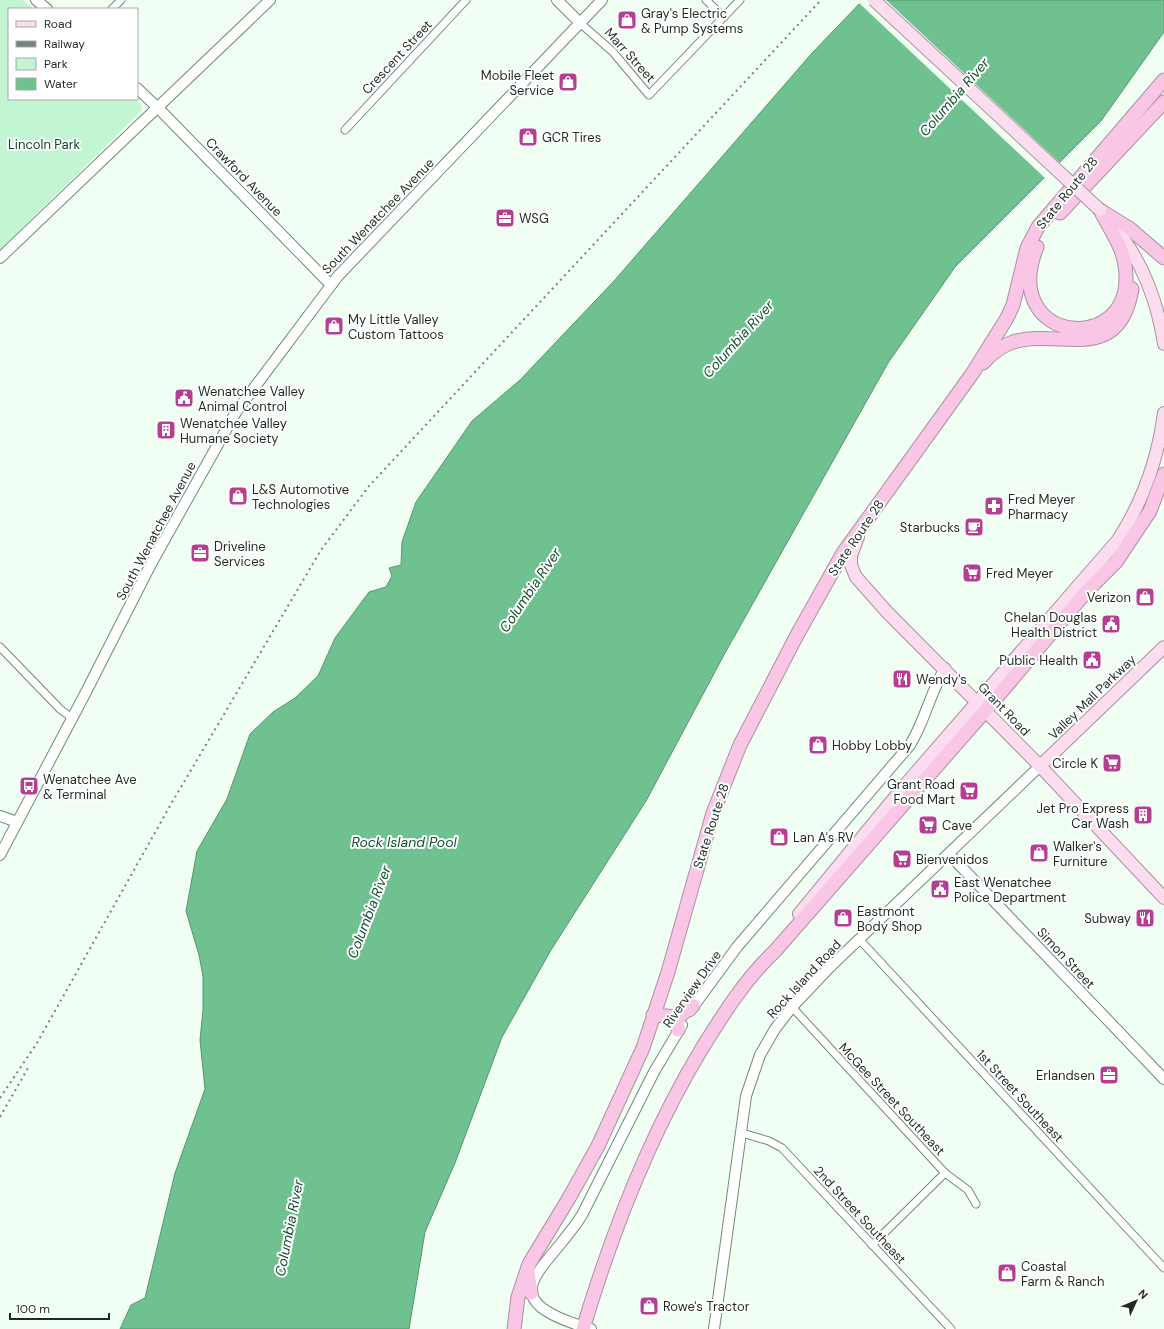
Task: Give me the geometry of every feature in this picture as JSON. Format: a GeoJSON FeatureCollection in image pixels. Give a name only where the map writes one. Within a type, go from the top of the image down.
{"type":"FeatureCollection","features":[{"type":"Feature","properties":{"kind":"highway","name":"State Route 28"},"geometry":{"type":"LineString","coordinates":[[514,1329],[518,1297],[529,1264],[569,1198],[598,1146],[633,1071],[668,972],[713,813],[740,745],[805,621],[843,554],[972,374],[1007,318],[1012,305],[1027,248],[1038,227],[1164,80]]}},
{"type":"Feature","properties":{"kind":"highway"},"geometry":{"type":"LineString","coordinates":[[1100,210],[1123,256],[1126,279],[1124,294],[1113,313],[1098,324],[1079,330],[1060,326],[1048,319],[1039,309],[1031,289],[1030,279],[1033,258],[1041,238],[1050,224],[1164,102]]}},
{"type":"Feature","properties":{"kind":"highway"},"geometry":{"type":"LineString","coordinates":[[1100,210],[1144,240],[1164,258]]}},
{"type":"Feature","properties":{"kind":"highway"},"geometry":{"type":"LineString","coordinates":[[972,374],[992,354],[1010,343],[1025,340],[1079,340],[1092,338],[1107,332],[1121,320],[1130,301],[1133,283],[1132,269],[1126,253],[1100,210]]}},
{"type":"Feature","properties":{"kind":"highway"},"geometry":{"type":"LineString","coordinates":[[1144,240],[1164,250]]}},
{"type":"Feature","properties":{"kind":"highway"},"geometry":{"type":"LineString","coordinates":[[586,1328],[590,1304],[611,1240],[635,1180],[663,1119],[691,1065],[712,1031],[741,990],[982,706],[1087,591],[1110,569],[1128,546],[1150,511],[1164,474]]}},
{"type":"Feature","properties":{"kind":"highway"},"geometry":{"type":"LineString","coordinates":[[653,1015],[670,1017],[681,1016],[693,1006]]}},
{"type":"Feature","properties":{"kind":"highway"},"geometry":{"type":"LineString","coordinates":[[670,1017],[678,1022],[678,1030]]}},
{"type":"Feature","properties":{"kind":"highway"},"geometry":{"type":"LineString","coordinates":[[529,1264],[528,1277],[531,1293]]}},
{"type":"Feature","properties":{"kind":"main road"},"geometry":{"type":"LineString","coordinates":[[36,0],[46,8]]}},
{"type":"Feature","properties":{"kind":"main road"},"geometry":{"type":"LineString","coordinates":[[0,258],[270,0]]}},
{"type":"Feature","properties":{"kind":"main road","name":"Marr Street"},"geometry":{"type":"LineString","coordinates":[[557,0],[580,23]]}},
{"type":"Feature","properties":{"kind":"main road","name":"South Wenatchee Avenue"},"geometry":{"type":"LineString","coordinates":[[0,855],[151,564],[236,412],[331,285],[602,0]]}},
{"type":"Feature","properties":{"kind":"main road"},"geometry":{"type":"LineString","coordinates":[[874,0],[1100,210],[1117,224],[1136,245],[1146,264],[1164,309]]}},
{"type":"Feature","properties":{"kind":"main road","name":"Crawford Avenue"},"geometry":{"type":"LineString","coordinates":[[138,89],[158,107],[331,285]]}},
{"type":"Feature","properties":{"kind":"main road"},"geometry":{"type":"LineString","coordinates":[[1100,210],[1136,259],[1154,302],[1164,344]]}},
{"type":"Feature","properties":{"kind":"main road"},"geometry":{"type":"LineString","coordinates":[[982,706],[1121,534],[1136,509],[1147,483],[1157,453],[1164,416]]}},
{"type":"Feature","properties":{"kind":"main road"},"geometry":{"type":"LineString","coordinates":[[1087,591],[1118,551],[1139,518],[1150,495],[1164,452]]}},
{"type":"Feature","properties":{"kind":"main road","name":"Grant Road"},"geometry":{"type":"LineString","coordinates":[[860,530],[851,556],[851,565],[856,577],[887,612],[945,668],[1040,766],[1164,898]]}},
{"type":"Feature","properties":{"kind":"main road","name":"Valley Mall Parkway"},"geometry":{"type":"LineString","coordinates":[[1040,766],[1164,648]]}},
{"type":"Feature","properties":{"kind":"main road","name":"Riverview Drive"},"geometry":{"type":"LineString","coordinates":[[531,1293],[537,1273],[570,1234],[585,1211],[622,1133],[654,1072],[693,1006],[737,947],[910,745],[922,723],[932,692],[945,668]]}},
{"type":"Feature","properties":{"kind":"main road","name":"Rock Island Road"},"geometry":{"type":"LineString","coordinates":[[714,1329],[746,1096],[760,1055],[775,1029],[792,1007],[859,939],[1040,766]]}},
{"type":"Feature","properties":{"kind":"main road"},"geometry":{"type":"LineString","coordinates":[[0,816],[17,822]]}},
{"type":"Feature","properties":{"kind":"main road","name":"Simon Street"},"geometry":{"type":"LineString","coordinates":[[949,854],[1164,1079]]}},
{"type":"Feature","properties":{"kind":"main road"},"geometry":{"type":"LineString","coordinates":[[531,1293],[535,1302],[545,1312],[586,1328]]}},
{"type":"Feature","properties":{"kind":"street"},"geometry":{"type":"LineString","coordinates":[[113,8],[121,0]]}},
{"type":"Feature","properties":{"kind":"street","name":"Crescent Street"},"geometry":{"type":"LineString","coordinates":[[345,130],[466,0]]}},
{"type":"Feature","properties":{"kind":"street"},"geometry":{"type":"LineString","coordinates":[[706,0],[724,17],[740,0]]}},
{"type":"Feature","properties":{"kind":"street","name":"Marr Street"},"geometry":{"type":"LineString","coordinates":[[580,23],[613,52],[649,95],[724,17]]}},
{"type":"Feature","properties":{"kind":"street"},"geometry":{"type":"LineString","coordinates":[[0,647],[60,709],[72,718]]}},
{"type":"Feature","properties":{"kind":"street","name":"1st Street Southeast"},"geometry":{"type":"LineString","coordinates":[[859,939],[1164,1268]]}},
{"type":"Feature","properties":{"kind":"street","name":"McGee Street Southeast"},"geometry":{"type":"LineString","coordinates":[[792,1007],[945,1174],[968,1190],[976,1204]]}},
{"type":"Feature","properties":{"kind":"street","name":"2nd Street Southeast"},"geometry":{"type":"LineString","coordinates":[[742,1133],[769,1141],[782,1148],[951,1329]]}},
{"type":"Feature","properties":{"kind":"street"},"geometry":{"type":"LineString","coordinates":[[872,1245],[945,1174]]}},
{"type":"Feature","properties":{"kind":"green space","name":"Lincoln Park"},"geometry":{"type":"Polygon","coordinates":[[[0,0],[23,0],[32,8],[8,8],[8,100],[136,100],[141,104],[142,110],[0,250],[0,0]]]}},
{"type":"Feature","properties":{"kind":"water","name":"Rock Island Pool"},"geometry":{"type":"Polygon","coordinates":[[[863,0],[1164,0],[1164,32],[1101,121],[955,267],[888,363],[725,653],[646,801],[551,950],[502,1037],[455,1163],[425,1232],[409,1329],[120,1329],[131,1305],[145,1298],[175,1173],[205,1089],[200,1040],[203,1010],[203,976],[199,955],[186,911],[197,851],[227,799],[250,734],[273,712],[295,698],[318,676],[335,638],[369,592],[386,587],[392,576],[389,568],[401,565],[402,542],[416,502],[472,421],[520,380],[614,281],[813,52],[863,0]]]}},
{"type":"Feature","properties":{"kind":"pier"},"geometry":{"type":"Polygon","coordinates":[[[860,0],[886,0],[1061,164],[1046,179],[858,2],[860,0]]]}},
{"type":"Feature","properties":{"kind":"railway"},"geometry":{"type":"LineString","coordinates":[[0,1098],[37,1043],[171,804],[321,550],[369,486],[821,0]]}},
{"type":"Feature","properties":{"kind":"railway"},"geometry":{"type":"LineString","coordinates":[[0,1117],[28,1068]]}},
{"type":"Feature","properties":{"kind":"place","name":"Gray's Electric & Pump Systems"},"geometry":{"type":"Point","coordinates":[627,20]}},
{"type":"Feature","properties":{"kind":"place","name":"Mobile Fleet Service"},"geometry":{"type":"Point","coordinates":[568,82]}},
{"type":"Feature","properties":{"kind":"place","name":"GCR Tires"},"geometry":{"type":"Point","coordinates":[528,137]}},
{"type":"Feature","properties":{"kind":"place","name":"WSG"},"geometry":{"type":"Point","coordinates":[505,218]}},
{"type":"Feature","properties":{"kind":"place","name":"My Little Valley Custom Tattoos"},"geometry":{"type":"Point","coordinates":[334,326]}},
{"type":"Feature","properties":{"kind":"place","name":"Wenatchee Valley Animal Control"},"geometry":{"type":"Point","coordinates":[184,398]}},
{"type":"Feature","properties":{"kind":"place","name":"Wenatchee Valley Humane Society"},"geometry":{"type":"Point","coordinates":[166,430]}},
{"type":"Feature","properties":{"kind":"place","name":"L&S Automotive Technologies"},"geometry":{"type":"Point","coordinates":[238,496]}},
{"type":"Feature","properties":{"kind":"place","name":"Fred Meyer Pharmacy"},"geometry":{"type":"Point","coordinates":[994,506]}},
{"type":"Feature","properties":{"kind":"place","name":"Starbucks"},"geometry":{"type":"Point","coordinates":[974,527]}},
{"type":"Feature","properties":{"kind":"place","name":"Driveline Services"},"geometry":{"type":"Point","coordinates":[200,553]}},
{"type":"Feature","properties":{"kind":"place","name":"Fred Meyer"},"geometry":{"type":"Point","coordinates":[972,573]}},
{"type":"Feature","properties":{"kind":"place","name":"Verizon"},"geometry":{"type":"Point","coordinates":[1145,597]}},
{"type":"Feature","properties":{"kind":"place","name":"Chelan Douglas Health District"},"geometry":{"type":"Point","coordinates":[1111,624]}},
{"type":"Feature","properties":{"kind":"place","name":"Public Health"},"geometry":{"type":"Point","coordinates":[1092,660]}},
{"type":"Feature","properties":{"kind":"place","name":"Wendy's"},"geometry":{"type":"Point","coordinates":[902,679]}},
{"type":"Feature","properties":{"kind":"place","name":"Hobby Lobby"},"geometry":{"type":"Point","coordinates":[818,745]}},
{"type":"Feature","properties":{"kind":"place","name":"Circle K"},"geometry":{"type":"Point","coordinates":[1112,763]}},
{"type":"Feature","properties":{"kind":"place","name":"Wenatchee Ave & Terminal"},"geometry":{"type":"Point","coordinates":[29,786]}},
{"type":"Feature","properties":{"kind":"place","name":"Grant Road Food Mart"},"geometry":{"type":"Point","coordinates":[969,791]}},
{"type":"Feature","properties":{"kind":"place","name":"Jet Pro Express Car Wash"},"geometry":{"type":"Point","coordinates":[1143,815]}},
{"type":"Feature","properties":{"kind":"place","name":"Cave"},"geometry":{"type":"Point","coordinates":[928,825]}},
{"type":"Feature","properties":{"kind":"place","name":"Lan A's RV"},"geometry":{"type":"Point","coordinates":[779,837]}},
{"type":"Feature","properties":{"kind":"place","name":"Walker's Furniture"},"geometry":{"type":"Point","coordinates":[1039,853]}},
{"type":"Feature","properties":{"kind":"place","name":"Bienvenidos"},"geometry":{"type":"Point","coordinates":[902,859]}},
{"type":"Feature","properties":{"kind":"place","name":"East Wenatchee Police Department"},"geometry":{"type":"Point","coordinates":[940,889]}},
{"type":"Feature","properties":{"kind":"place","name":"Eastmont Body Shop"},"geometry":{"type":"Point","coordinates":[843,918]}},
{"type":"Feature","properties":{"kind":"place","name":"Subway"},"geometry":{"type":"Point","coordinates":[1145,918]}},
{"type":"Feature","properties":{"kind":"place","name":"Erlandsen"},"geometry":{"type":"Point","coordinates":[1109,1075]}},
{"type":"Feature","properties":{"kind":"place","name":"Coastal Farm & Ranch"},"geometry":{"type":"Point","coordinates":[1007,1273]}},
{"type":"Feature","properties":{"kind":"place","name":"Rowe's Tractor"},"geometry":{"type":"Point","coordinates":[649,1306]}},
{"type":"Feature","properties":{"kind":"water label","name":"Columbia River"},"geometry":{"type":"Point","coordinates":[954,97]}},
{"type":"Feature","properties":{"kind":"water label","name":"Columbia River"},"geometry":{"type":"Point","coordinates":[738,339]}},
{"type":"Feature","properties":{"kind":"water label","name":"Columbia River"},"geometry":{"type":"Point","coordinates":[530,590]}},
{"type":"Feature","properties":{"kind":"water label","name":"Columbia River"},"geometry":{"type":"Point","coordinates":[369,912]}},
{"type":"Feature","properties":{"kind":"water label","name":"Columbia River"},"geometry":{"type":"Point","coordinates":[289,1228]}}]}
